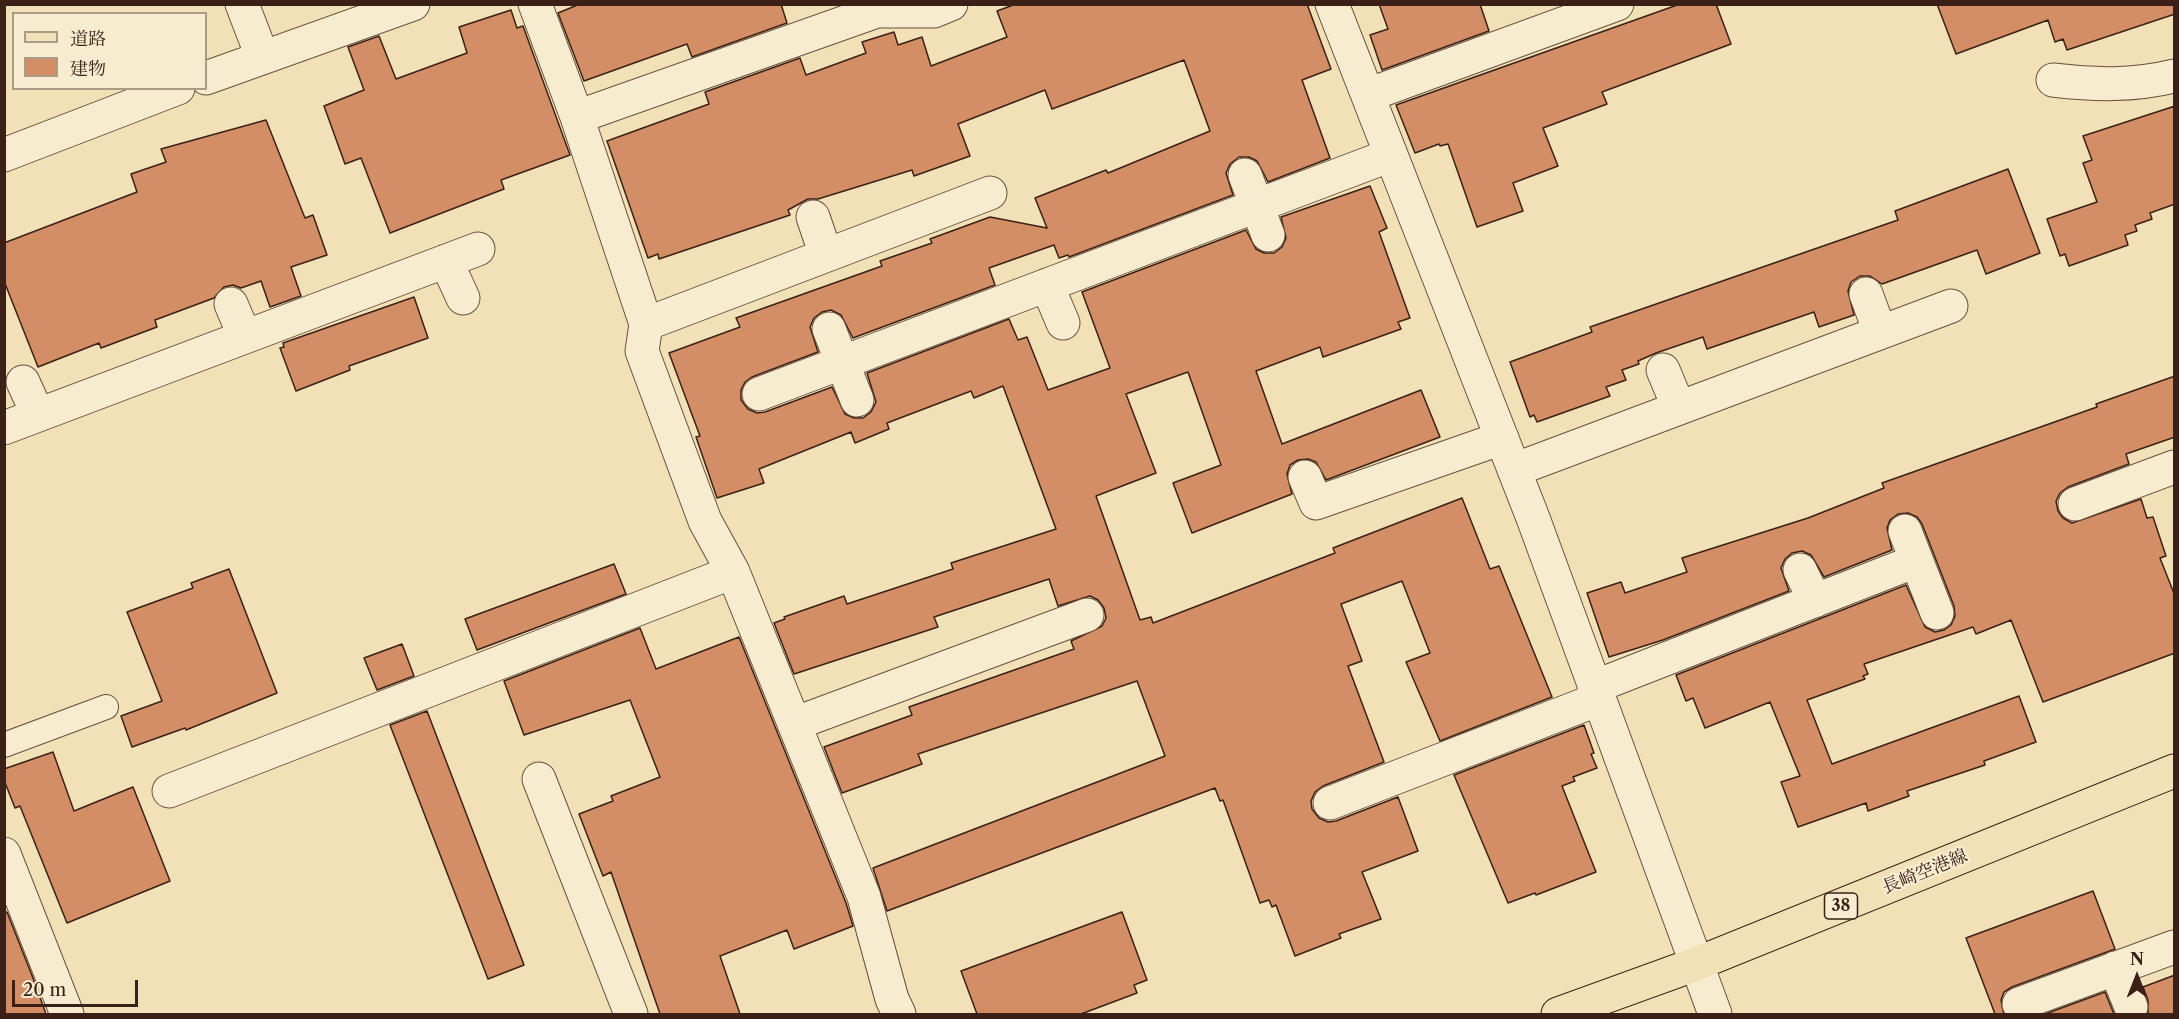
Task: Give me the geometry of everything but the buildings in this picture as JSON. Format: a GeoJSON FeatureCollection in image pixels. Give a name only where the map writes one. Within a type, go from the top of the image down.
{"type":"FeatureCollection","features":[{"type":"Feature","properties":{"kind":"main road","name":"長崎空港線"},"geometry":{"type":"LineString","coordinates":[[1558,1014],[1696,964],[2175,771]]}},
{"type":"Feature","properties":{"kind":"main road","name":"長崎空港線"},"geometry":{"type":"LineString","coordinates":[[2122,792],[2175,782]]}},
{"type":"Feature","properties":{"kind":"street"},"geometry":{"type":"LineString","coordinates":[[242,4],[262,56]]}},
{"type":"Feature","properties":{"kind":"street"},"geometry":{"type":"LineString","coordinates":[[207,78],[262,56],[413,4]]}},
{"type":"Feature","properties":{"kind":"street"},"geometry":{"type":"LineString","coordinates":[[535,4],[577,117],[646,324],[642,351],[705,521],[733,572],[864,897],[892,999],[899,1014]]}},
{"type":"Feature","properties":{"kind":"street"},"geometry":{"type":"LineString","coordinates":[[577,117],[877,11],[934,11],[951,4]]}},
{"type":"Feature","properties":{"kind":"street"},"geometry":{"type":"LineString","coordinates":[[1332,4],[1502,438],[1715,1014]]}},
{"type":"Feature","properties":{"kind":"street"},"geometry":{"type":"LineString","coordinates":[[1368,95],[1617,4]]}},
{"type":"Feature","properties":{"kind":"street"},"geometry":{"type":"LineString","coordinates":[[2053,80],[2094,85],[2146,83],[2175,76]]}},
{"type":"Feature","properties":{"kind":"street"},"geometry":{"type":"LineString","coordinates":[[4,155],[173,90]]}},
{"type":"Feature","properties":{"kind":"street"},"geometry":{"type":"LineString","coordinates":[[759,394],[1047,285],[1262,220],[1391,155]]}},
{"type":"Feature","properties":{"kind":"street"},"geometry":{"type":"LineString","coordinates":[[1245,175],[1262,220]]}},
{"type":"Feature","properties":{"kind":"street"},"geometry":{"type":"LineString","coordinates":[[646,324],[990,193]]}},
{"type":"Feature","properties":{"kind":"street"},"geometry":{"type":"LineString","coordinates":[[813,217],[826,255]]}},
{"type":"Feature","properties":{"kind":"street"},"geometry":{"type":"LineString","coordinates":[[4,428],[478,249]]}},
{"type":"Feature","properties":{"kind":"street"},"geometry":{"type":"LineString","coordinates":[[446,261],[463,298]]}},
{"type":"Feature","properties":{"kind":"street"},"geometry":{"type":"LineString","coordinates":[[1047,285],[1063,323]]}},
{"type":"Feature","properties":{"kind":"street"},"geometry":{"type":"LineString","coordinates":[[1866,294],[1880,332]]}},
{"type":"Feature","properties":{"kind":"street"},"geometry":{"type":"LineString","coordinates":[[231,304],[245,337]]}},
{"type":"Feature","properties":{"kind":"street"},"geometry":{"type":"LineString","coordinates":[[1514,470],[1951,306]]}},
{"type":"Feature","properties":{"kind":"street"},"geometry":{"type":"LineString","coordinates":[[829,329],[857,400]]}},
{"type":"Feature","properties":{"kind":"street"},"geometry":{"type":"LineString","coordinates":[[1663,370],[1679,408]]}},
{"type":"Feature","properties":{"kind":"street"},"geometry":{"type":"LineString","coordinates":[[24,382],[38,415]]}},
{"type":"Feature","properties":{"kind":"street"},"geometry":{"type":"LineString","coordinates":[[1305,477],[1316,503],[1502,438]]}},
{"type":"Feature","properties":{"kind":"street"},"geometry":{"type":"LineString","coordinates":[[2074,504],[2175,467]]}},
{"type":"Feature","properties":{"kind":"street"},"geometry":{"type":"LineString","coordinates":[[1905,531],[1937,613]]}},
{"type":"Feature","properties":{"kind":"street"},"geometry":{"type":"LineString","coordinates":[[1330,803],[1916,561]]}},
{"type":"Feature","properties":{"kind":"street"},"geometry":{"type":"LineString","coordinates":[[1800,570],[1815,601]]}},
{"type":"Feature","properties":{"kind":"street"},"geometry":{"type":"LineString","coordinates":[[169,791],[733,572]]}},
{"type":"Feature","properties":{"kind":"street"},"geometry":{"type":"LineString","coordinates":[[794,724],[1087,615]]}},
{"type":"Feature","properties":{"kind":"street"},"geometry":{"type":"LineString","coordinates":[[539,779],[631,1014]]}},
{"type":"Feature","properties":{"kind":"street"},"geometry":{"type":"LineString","coordinates":[[4,854],[67,1014]]}},
{"type":"Feature","properties":{"kind":"street"},"geometry":{"type":"LineString","coordinates":[[2019,1004],[2175,947]]}},
{"type":"Feature","properties":{"kind":"street"},"geometry":{"type":"LineString","coordinates":[[2115,968],[2131,1007]]}},
{"type":"Feature","properties":{"kind":"lane"},"geometry":{"type":"LineString","coordinates":[[4,745],[106,706]]}}]}
